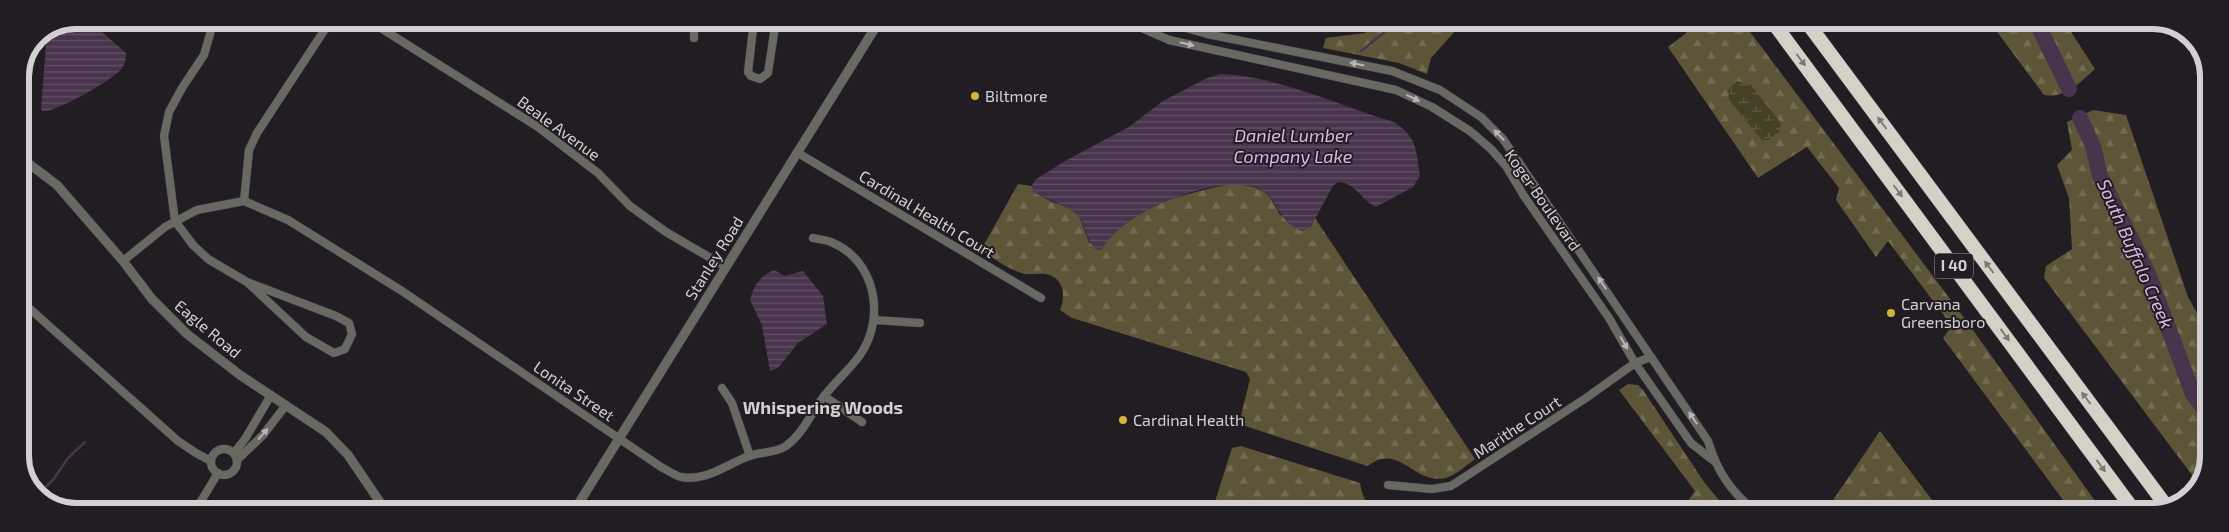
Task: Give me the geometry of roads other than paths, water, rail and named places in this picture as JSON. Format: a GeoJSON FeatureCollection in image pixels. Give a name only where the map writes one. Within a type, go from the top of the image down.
{"type":"FeatureCollection","features":[{"type":"Feature","properties":{"kind":"highway","name":"I 40"},"geometry":{"type":"LineString","coordinates":[[1778,29],[2128,503]]}},
{"type":"Feature","properties":{"kind":"highway","name":"I 40"},"geometry":{"type":"LineString","coordinates":[[1812,29],[2163,502]]}},
{"type":"Feature","properties":{"kind":"street"},"geometry":{"type":"LineString","coordinates":[[211,29],[204,55],[169,112],[164,136],[175,221],[193,245],[208,259],[247,282],[336,316],[349,323],[352,334],[345,349],[334,353],[306,337],[247,282]]}},
{"type":"Feature","properties":{"kind":"street"},"geometry":{"type":"LineString","coordinates":[[123,261],[165,227],[197,210],[244,201],[249,150],[257,133],[325,29]]}},
{"type":"Feature","properties":{"kind":"street","name":"Beale Avenue"},"geometry":{"type":"LineString","coordinates":[[382,29],[538,127],[598,174],[630,206],[658,227],[726,267]]}},
{"type":"Feature","properties":{"kind":"street"},"geometry":{"type":"LineString","coordinates":[[694,29],[694,38]]}},
{"type":"Feature","properties":{"kind":"street"},"geometry":{"type":"LineString","coordinates":[[753,29],[748,72],[760,79],[768,73],[774,29]]}},
{"type":"Feature","properties":{"kind":"street","name":"Stanley Road"},"geometry":{"type":"LineString","coordinates":[[579,503],[874,29]]}},
{"type":"Feature","properties":{"kind":"street","name":"Koger Boulevard"},"geometry":{"type":"LineString","coordinates":[[1142,29],[1177,42],[1396,90],[1453,119],[1491,149],[1506,166],[1524,196],[1609,318],[1635,363],[1691,443],[1714,461]]}},
{"type":"Feature","properties":{"kind":"street","name":"Koger Boulevard"},"geometry":{"type":"LineString","coordinates":[[1190,29],[1392,71],[1432,86],[1481,117],[1503,139],[1708,441],[1714,461],[1739,498],[1745,503]]}},
{"type":"Feature","properties":{"kind":"street","name":"Cardinal Health Court"},"geometry":{"type":"LineString","coordinates":[[798,153],[1041,298]]}},
{"type":"Feature","properties":{"kind":"street","name":"Eagle Road"},"geometry":{"type":"LineString","coordinates":[[29,163],[57,185],[123,261],[152,299],[187,334],[240,375],[332,437],[348,455],[381,503]]}},
{"type":"Feature","properties":{"kind":"street","name":"Lonita Street"},"geometry":{"type":"LineString","coordinates":[[244,201],[288,220],[402,291],[660,467],[680,477],[699,478],[750,456],[783,448],[797,437],[824,396],[860,354],[875,320],[874,297],[869,281],[858,263],[848,252],[831,242],[813,238]]}},
{"type":"Feature","properties":{"kind":"street"},"geometry":{"type":"LineString","coordinates":[[29,308],[178,441],[212,461]]}},
{"type":"Feature","properties":{"kind":"street"},"geometry":{"type":"LineString","coordinates":[[875,320],[920,323]]}},
{"type":"Feature","properties":{"kind":"street","name":"Marithe Court"},"geometry":{"type":"LineString","coordinates":[[1388,485],[1432,489],[1451,486],[1586,398],[1635,363],[1651,357]]}},
{"type":"Feature","properties":{"kind":"street"},"geometry":{"type":"LineString","coordinates":[[722,388],[732,403],[750,456]]}},
{"type":"Feature","properties":{"kind":"street"},"geometry":{"type":"LineString","coordinates":[[235,457],[226,449],[218,451],[212,461],[213,468],[218,473],[230,474],[236,468],[235,457],[271,395]]}},
{"type":"Feature","properties":{"kind":"street"},"geometry":{"type":"LineString","coordinates":[[824,396],[862,422]]}},
{"type":"Feature","properties":{"kind":"street"},"geometry":{"type":"LineString","coordinates":[[235,457],[263,435],[286,405]]}},
{"type":"Feature","properties":{"kind":"street"},"geometry":{"type":"LineString","coordinates":[[200,503],[218,473]]}},
{"type":"Feature","properties":{"kind":"water"},"geometry":{"type":"Polygon","coordinates":[[[98,29],[126,53],[125,63],[122,68],[108,80],[59,107],[43,111],[41,109],[46,40],[50,37],[58,32],[67,30],[98,29]]]}},
{"type":"Feature","properties":{"kind":"water","name":"Daniel Lumber Company Lake"},"geometry":{"type":"Polygon","coordinates":[[[1221,74],[1265,80],[1287,86],[1394,122],[1407,133],[1414,145],[1420,176],[1413,187],[1376,207],[1349,185],[1338,182],[1333,186],[1310,228],[1302,231],[1293,227],[1270,197],[1257,188],[1239,185],[1218,186],[1195,191],[1172,199],[1128,222],[1112,236],[1101,250],[1095,249],[1092,245],[1076,214],[1033,192],[1032,186],[1035,180],[1065,161],[1129,127],[1163,101],[1205,79],[1221,74]]]}},
{"type":"Feature","properties":{"kind":"water"},"geometry":{"type":"Polygon","coordinates":[[[774,270],[785,276],[803,271],[823,296],[827,324],[798,343],[778,368],[770,371],[762,325],[750,300],[758,282],[774,270]]]}},
{"type":"Feature","properties":{"kind":"waterway"},"geometry":{"type":"LineString","coordinates":[[1361,51],[1388,29]]}},
{"type":"Feature","properties":{"kind":"waterway","name":"South Buffalo Creek"},"geometry":{"type":"LineString","coordinates":[[2040,29],[2069,89]]}},
{"type":"Feature","properties":{"kind":"waterway","name":"South Buffalo Creek"},"geometry":{"type":"LineString","coordinates":[[2080,118],[2093,146],[2100,176],[2147,271],[2193,394],[2200,403]]}},
{"type":"Feature","properties":{"kind":"waterway"},"geometry":{"type":"LineString","coordinates":[[43,489],[53,480],[68,458],[85,442]]}},
{"type":"Feature","properties":{"kind":"place","name":"Biltmore"},"geometry":{"type":"Point","coordinates":[975,96]}},
{"type":"Feature","properties":{"kind":"place","name":"Carvana Greensboro"},"geometry":{"type":"Point","coordinates":[1891,313]}},
{"type":"Feature","properties":{"kind":"place","name":"Cardinal Health"},"geometry":{"type":"Point","coordinates":[1123,420]}},
{"type":"Feature","properties":{"kind":"district","name":"Whispering Woods"},"geometry":{"type":"Point","coordinates":[823,408]}}]}
